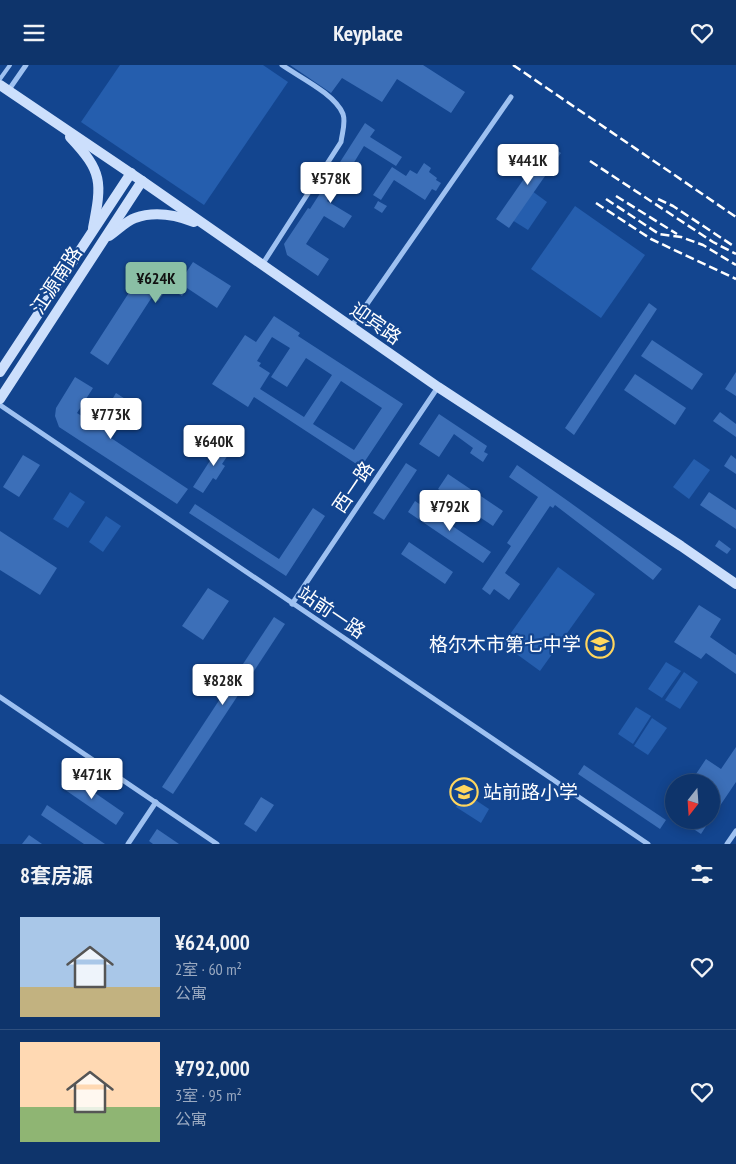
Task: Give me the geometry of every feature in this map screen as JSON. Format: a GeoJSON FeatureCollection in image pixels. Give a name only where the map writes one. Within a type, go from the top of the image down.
{"type":"FeatureCollection","features":[{"type":"Feature","properties":{"kind":"main road","name":"迎宾路"},"geometry":{"type":"LineString","coordinates":[[4,88],[131,173],[438,387],[736,584]]}},
{"type":"Feature","properties":{"kind":"main road"},"geometry":{"type":"LineString","coordinates":[[57,124],[90,160],[97,175],[99,188],[92,232]]}},
{"type":"Feature","properties":{"kind":"main road","name":"江源南路"},"geometry":{"type":"LineString","coordinates":[[0,372],[131,173]]}},
{"type":"Feature","properties":{"kind":"main road","name":"江源南路"},"geometry":{"type":"LineString","coordinates":[[0,399],[142,181]]}},
{"type":"Feature","properties":{"kind":"main road"},"geometry":{"type":"LineString","coordinates":[[102,242],[134,218],[154,214],[180,217],[206,226]]}},
{"type":"Feature","properties":{"kind":"street"},"geometry":{"type":"LineString","coordinates":[[4,88],[26,65]]}},
{"type":"Feature","properties":{"kind":"street"},"geometry":{"type":"LineString","coordinates":[[262,265],[341,142],[344,126],[343,114],[333,99],[282,65]]}},
{"type":"Feature","properties":{"kind":"street"},"geometry":{"type":"LineString","coordinates":[[351,327],[510,97]]}},
{"type":"Feature","properties":{"kind":"street","name":"西一路"},"geometry":{"type":"LineString","coordinates":[[292,604],[438,387]]}},
{"type":"Feature","properties":{"kind":"street","name":"站前一路"},"geometry":{"type":"LineString","coordinates":[[0,405],[648,844]]}},
{"type":"Feature","properties":{"kind":"street"},"geometry":{"type":"LineString","coordinates":[[0,697],[217,844]]}},
{"type":"Feature","properties":{"kind":"street"},"geometry":{"type":"LineString","coordinates":[[128,844],[156,802]]}},
{"type":"Feature","properties":{"kind":"street"},"geometry":{"type":"LineString","coordinates":[[727,844],[736,831]]}},
{"type":"Feature","properties":{"kind":"lane"},"geometry":{"type":"LineString","coordinates":[[0,79],[10,65]]}},
{"type":"Feature","properties":{"kind":"shaded area"},"geometry":{"type":"Polygon","coordinates":[[[120,65],[263,65],[288,82],[204,205],[81,122],[120,65]]]}},
{"type":"Feature","properties":{"kind":"shaded area"},"geometry":{"type":"Polygon","coordinates":[[[532,191],[547,202],[528,230],[512,220],[532,191]]]}},
{"type":"Feature","properties":{"kind":"shaded area"},"geometry":{"type":"Polygon","coordinates":[[[575,206],[645,255],[601,318],[531,269],[575,206]]]}},
{"type":"Feature","properties":{"kind":"shaded area"},"geometry":{"type":"Polygon","coordinates":[[[694,459],[710,470],[689,499],[673,487],[694,459]]]}},
{"type":"Feature","properties":{"kind":"shaded area"},"geometry":{"type":"Polygon","coordinates":[[[70,492],[85,502],[68,528],[53,519],[70,492]]]}},
{"type":"Feature","properties":{"kind":"shaded area"},"geometry":{"type":"Polygon","coordinates":[[[106,516],[121,526],[103,552],[89,542],[106,516]]]}},
{"type":"Feature","properties":{"kind":"shaded area"},"geometry":{"type":"Polygon","coordinates":[[[558,567],[595,594],[540,671],[503,644],[558,567]]]}},
{"type":"Feature","properties":{"kind":"shaded area"},"geometry":{"type":"Polygon","coordinates":[[[666,662],[681,671],[662,698],[648,689],[666,662]]]}},
{"type":"Feature","properties":{"kind":"shaded area"},"geometry":{"type":"Polygon","coordinates":[[[684,672],[698,682],[680,709],[665,700],[684,672]]]}},
{"type":"Feature","properties":{"kind":"shaded area"},"geometry":{"type":"Polygon","coordinates":[[[636,707],[651,716],[633,744],[618,734],[636,707]]]}},
{"type":"Feature","properties":{"kind":"shaded area"},"geometry":{"type":"Polygon","coordinates":[[[652,718],[667,728],[648,755],[634,746],[652,718]]]}},
{"type":"Feature","properties":{"kind":"shaded area"},"geometry":{"type":"Polygon","coordinates":[[[465,793],[489,809],[481,823],[456,807],[465,793]]]}},
{"type":"Feature","properties":{"kind":"building"},"geometry":{"type":"Polygon","coordinates":[[[290,65],[423,65],[465,92],[451,113],[397,79],[382,102],[342,78],[331,93],[290,65]]]}},
{"type":"Feature","properties":{"kind":"building"},"geometry":{"type":"Polygon","coordinates":[[[365,123],[375,130],[370,137],[402,157],[396,166],[364,146],[350,169],[348,168],[327,201],[352,216],[344,228],[324,216],[306,244],[329,259],[318,276],[287,255],[284,244],[308,208],[310,209],[365,123]]]}},
{"type":"Feature","properties":{"kind":"building"},"geometry":{"type":"Polygon","coordinates":[[[548,144],[561,153],[509,228],[496,219],[548,144]]]}},
{"type":"Feature","properties":{"kind":"building"},"geometry":{"type":"Polygon","coordinates":[[[424,163],[431,168],[429,172],[441,183],[436,191],[432,189],[425,200],[394,180],[381,200],[373,195],[392,167],[406,176],[410,170],[417,174],[424,163]]]}},
{"type":"Feature","properties":{"kind":"building"},"geometry":{"type":"Polygon","coordinates":[[[378,201],[387,206],[382,213],[374,208],[378,201]]]}},
{"type":"Feature","properties":{"kind":"building"},"geometry":{"type":"Polygon","coordinates":[[[193,262],[231,286],[217,308],[187,288],[182,296],[174,291],[163,294],[158,301],[152,297],[108,365],[90,353],[141,274],[151,280],[153,277],[172,276],[180,271],[185,274],[193,262]]]}},
{"type":"Feature","properties":{"kind":"building"},"geometry":{"type":"Polygon","coordinates":[[[649,303],[657,309],[574,435],[565,428],[649,303]]]}},
{"type":"Feature","properties":{"kind":"building"},"geometry":{"type":"Polygon","coordinates":[[[274,316],[300,333],[298,336],[403,404],[361,467],[254,397],[248,407],[212,384],[245,335],[256,342],[274,316]],[[272,337],[257,361],[261,363],[259,366],[270,373],[260,389],[304,417],[332,375],[306,358],[287,387],[271,377],[290,348],[272,337]],[[341,381],[313,424],[354,450],[382,408],[341,381]]]}},
{"type":"Feature","properties":{"kind":"building"},"geometry":{"type":"Polygon","coordinates":[[[652,340],[703,374],[692,390],[641,356],[652,340]]]}},
{"type":"Feature","properties":{"kind":"building"},"geometry":{"type":"Polygon","coordinates":[[[736,372],[736,396],[725,389],[736,372]]]}},
{"type":"Feature","properties":{"kind":"building"},"geometry":{"type":"Polygon","coordinates":[[[635,374],[686,408],[675,425],[624,390],[635,374]]]}},
{"type":"Feature","properties":{"kind":"building"},"geometry":{"type":"Polygon","coordinates":[[[75,377],[93,388],[77,413],[102,429],[119,402],[113,398],[116,393],[133,404],[111,438],[188,489],[177,504],[59,427],[55,416],[56,408],[75,377]]]}},
{"type":"Feature","properties":{"kind":"building"},"geometry":{"type":"Polygon","coordinates":[[[720,412],[736,424],[736,437],[713,421],[720,412]]]}},
{"type":"Feature","properties":{"kind":"building"},"geometry":{"type":"Polygon","coordinates":[[[439,414],[487,446],[484,452],[488,454],[483,462],[470,453],[473,448],[454,434],[439,457],[419,444],[439,414]]]}},
{"type":"Feature","properties":{"kind":"building"},"geometry":{"type":"Polygon","coordinates":[[[224,439],[234,446],[222,464],[225,466],[216,480],[213,478],[203,493],[193,487],[224,439]]]}},
{"type":"Feature","properties":{"kind":"building"},"geometry":{"type":"Polygon","coordinates":[[[23,455],[40,465],[19,497],[3,487],[23,455]]]}},
{"type":"Feature","properties":{"kind":"building"},"geometry":{"type":"Polygon","coordinates":[[[731,455],[736,459],[736,474],[724,466],[731,455]]]}},
{"type":"Feature","properties":{"kind":"building"},"geometry":{"type":"Polygon","coordinates":[[[406,463],[417,470],[384,520],[373,513],[406,463]]]}},
{"type":"Feature","properties":{"kind":"building"},"geometry":{"type":"Polygon","coordinates":[[[517,465],[662,569],[653,580],[555,505],[553,508],[550,506],[505,573],[520,584],[509,600],[494,589],[490,595],[482,589],[511,546],[507,543],[538,497],[509,477],[517,465]]]}},
{"type":"Feature","properties":{"kind":"building"},"geometry":{"type":"Polygon","coordinates":[[[448,474],[503,511],[493,526],[438,489],[448,474]]]}},
{"type":"Feature","properties":{"kind":"building"},"geometry":{"type":"Polygon","coordinates":[[[709,492],[736,510],[736,529],[700,505],[709,492]]]}},
{"type":"Feature","properties":{"kind":"building"},"geometry":{"type":"Polygon","coordinates":[[[415,501],[491,552],[483,563],[408,512],[415,501]]]}},
{"type":"Feature","properties":{"kind":"building"},"geometry":{"type":"Polygon","coordinates":[[[195,504],[279,559],[313,508],[325,516],[286,576],[189,513],[195,504]]]}},
{"type":"Feature","properties":{"kind":"building"},"geometry":{"type":"Polygon","coordinates":[[[0,531],[57,568],[40,595],[0,570],[0,531]]]}},
{"type":"Feature","properties":{"kind":"building"},"geometry":{"type":"Polygon","coordinates":[[[719,540],[731,549],[727,554],[715,546],[719,540]]]}},
{"type":"Feature","properties":{"kind":"building"},"geometry":{"type":"Polygon","coordinates":[[[409,542],[453,572],[445,584],[401,554],[409,542]]]}},
{"type":"Feature","properties":{"kind":"building"},"geometry":{"type":"Polygon","coordinates":[[[208,588],[229,601],[203,640],[182,626],[208,588]]]}},
{"type":"Feature","properties":{"kind":"building"},"geometry":{"type":"Polygon","coordinates":[[[699,605],[721,619],[710,637],[736,655],[736,674],[706,653],[701,659],[674,642],[699,605]]]}},
{"type":"Feature","properties":{"kind":"building"},"geometry":{"type":"Polygon","coordinates":[[[274,617],[285,624],[173,794],[162,787],[274,617]]]}},
{"type":"Feature","properties":{"kind":"building"},"geometry":{"type":"Polygon","coordinates":[[[736,747],[736,782],[720,806],[720,774],[696,774],[706,759],[721,769],[736,747]]]}},
{"type":"Feature","properties":{"kind":"building"},"geometry":{"type":"Polygon","coordinates":[[[584,765],[665,819],[665,822],[660,829],[578,774],[584,765]]]}},
{"type":"Feature","properties":{"kind":"building"},"geometry":{"type":"Polygon","coordinates":[[[69,775],[124,813],[116,825],[61,787],[69,775]]]}},
{"type":"Feature","properties":{"kind":"building"},"geometry":{"type":"Polygon","coordinates":[[[261,797],[274,805],[256,832],[244,824],[261,797]]]}},
{"type":"Feature","properties":{"kind":"building"},"geometry":{"type":"Polygon","coordinates":[[[47,805],[105,844],[84,844],[41,815],[47,805]]]}},
{"type":"Feature","properties":{"kind":"building"},"geometry":{"type":"Polygon","coordinates":[[[157,829],[179,844],[153,844],[149,841],[157,829]]]}},
{"type":"Feature","properties":{"kind":"building"},"geometry":{"type":"Polygon","coordinates":[[[694,829],[704,829],[701,834],[694,829]]]}},
{"type":"Feature","properties":{"kind":"building"},"geometry":{"type":"Polygon","coordinates":[[[29,835],[42,844],[22,844],[29,835]]]}},
{"type":"Feature","properties":{"kind":"railway"},"geometry":{"type":"LineString","coordinates":[[513,65],[736,217]]}},
{"type":"Feature","properties":{"kind":"railway"},"geometry":{"type":"LineString","coordinates":[[590,161],[713,242],[736,254]]}},
{"type":"Feature","properties":{"kind":"railway"},"geometry":{"type":"LineString","coordinates":[[616,196],[677,234]]}},
{"type":"Feature","properties":{"kind":"railway"},"geometry":{"type":"LineString","coordinates":[[606,199],[659,234],[681,237],[703,245],[736,265]]}},
{"type":"Feature","properties":{"kind":"railway"},"geometry":{"type":"LineString","coordinates":[[658,199],[673,206],[732,245]]}},
{"type":"Feature","properties":{"kind":"railway"},"geometry":{"type":"LineString","coordinates":[[596,203],[651,239],[736,279]]}},
{"type":"Feature","properties":{"kind":"place","name":"格尔木市第七中学"},"geometry":{"type":"Point","coordinates":[600,644]}},
{"type":"Feature","properties":{"kind":"place","name":"站前路小学"},"geometry":{"type":"Point","coordinates":[464,792]}}]}
